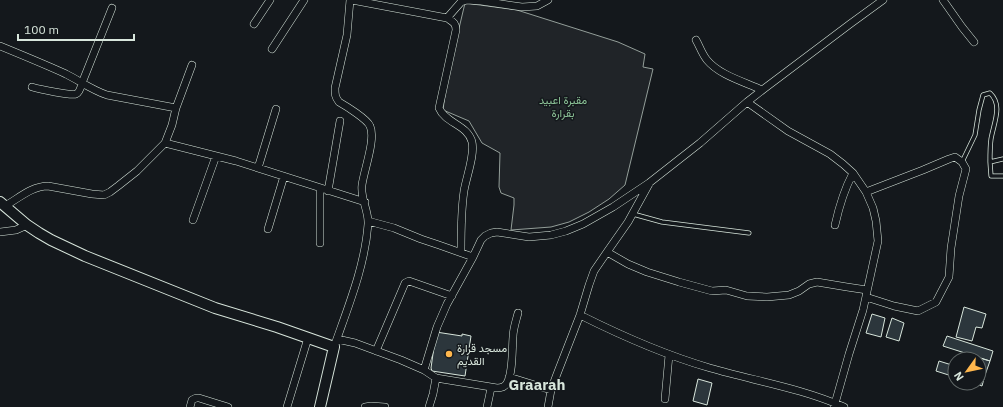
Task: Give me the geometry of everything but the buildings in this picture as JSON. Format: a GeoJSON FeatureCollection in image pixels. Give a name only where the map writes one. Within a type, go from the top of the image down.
{"type":"FeatureCollection","features":[{"type":"Feature","properties":{"kind":"street"},"geometry":{"type":"LineString","coordinates":[[254,24],[270,0]]}},
{"type":"Feature","properties":{"kind":"street"},"geometry":{"type":"LineString","coordinates":[[272,49],[304,0]]}},
{"type":"Feature","properties":{"kind":"street"},"geometry":{"type":"LineString","coordinates":[[320,407],[335,343],[346,313],[367,239],[368,221],[362,189],[363,176],[372,134],[370,126],[366,121],[339,102],[335,95],[335,88],[347,35],[351,0],[447,18],[456,26],[439,108],[441,113],[446,118],[463,128],[469,135],[472,143],[472,152],[464,190],[461,252]]}},
{"type":"Feature","properties":{"kind":"street"},"geometry":{"type":"LineString","coordinates":[[447,18],[461,2],[467,0],[522,7],[537,6],[548,0]]}},
{"type":"Feature","properties":{"kind":"street"},"geometry":{"type":"LineString","coordinates":[[424,370],[437,327],[447,304],[481,240],[491,233],[497,232],[529,237],[551,235],[583,224],[649,183],[700,144],[762,90],[883,0]]}},
{"type":"Feature","properties":{"kind":"street"},"geometry":{"type":"LineString","coordinates":[[942,0],[974,42]]}},
{"type":"Feature","properties":{"kind":"street"},"geometry":{"type":"LineString","coordinates":[[32,87],[69,94],[78,93],[112,8]]}},
{"type":"Feature","properties":{"kind":"street"},"geometry":{"type":"LineString","coordinates":[[696,40],[705,58],[711,65],[721,72],[762,90]]}},
{"type":"Feature","properties":{"kind":"street"},"geometry":{"type":"LineString","coordinates":[[0,46],[61,72],[98,92],[176,108]]}},
{"type":"Feature","properties":{"kind":"street"},"geometry":{"type":"LineString","coordinates":[[192,65],[165,143],[127,179],[110,192],[104,195],[92,194],[42,186],[3,204],[27,225],[51,240],[151,283],[215,308],[308,338],[335,343],[355,343],[424,370],[436,378],[491,388],[503,387],[508,382],[513,352],[513,337],[518,313]]}},
{"type":"Feature","properties":{"kind":"street"},"geometry":{"type":"LineString","coordinates":[[747,102],[788,131],[830,154],[853,173],[866,192],[873,208],[878,241],[863,310],[834,405]]}},
{"type":"Feature","properties":{"kind":"street"},"geometry":{"type":"LineString","coordinates":[[258,168],[276,109]]}},
{"type":"Feature","properties":{"kind":"street"},"geometry":{"type":"LineString","coordinates":[[328,190],[340,121]]}},
{"type":"Feature","properties":{"kind":"street"},"geometry":{"type":"LineString","coordinates":[[165,143],[258,168],[365,202]]}},
{"type":"Feature","properties":{"kind":"street"},"geometry":{"type":"LineString","coordinates":[[193,220],[216,156]]}},
{"type":"Feature","properties":{"kind":"street"},"geometry":{"type":"LineString","coordinates":[[607,252],[646,272],[712,291],[726,290],[747,296],[767,297],[789,295],[799,291],[809,284],[817,282],[867,293],[894,306],[918,311],[936,302],[949,277],[959,196],[966,169],[962,162],[955,157],[866,192]]}},
{"type":"Feature","properties":{"kind":"street"},"geometry":{"type":"LineString","coordinates":[[835,225],[841,199],[846,185],[853,173]]}},
{"type":"Feature","properties":{"kind":"street"},"geometry":{"type":"LineString","coordinates":[[268,229],[284,176]]}},
{"type":"Feature","properties":{"kind":"street"},"geometry":{"type":"LineString","coordinates":[[548,407],[551,390],[580,316],[594,271],[628,222],[649,183]]}},
{"type":"Feature","properties":{"kind":"street"},"geometry":{"type":"LineString","coordinates":[[320,188],[320,243]]}},
{"type":"Feature","properties":{"kind":"street"},"geometry":{"type":"LineString","coordinates":[[368,221],[394,228],[473,257]]}},
{"type":"Feature","properties":{"kind":"street"},"geometry":{"type":"LineString","coordinates":[[0,232],[16,230],[27,225]]}},
{"type":"Feature","properties":{"kind":"street"},"geometry":{"type":"LineString","coordinates":[[376,351],[407,281],[452,296]]}},
{"type":"Feature","properties":{"kind":"street"},"geometry":{"type":"LineString","coordinates":[[580,316],[669,356],[711,369],[802,391],[834,405],[844,407]]}},
{"type":"Feature","properties":{"kind":"street"},"geometry":{"type":"LineString","coordinates":[[287,407],[308,338]]}},
{"type":"Feature","properties":{"kind":"street"},"geometry":{"type":"LineString","coordinates":[[665,399],[669,356]]}},
{"type":"Feature","properties":{"kind":"street"},"geometry":{"type":"LineString","coordinates":[[509,377],[551,390]]}},
{"type":"Feature","properties":{"kind":"street"},"geometry":{"type":"LineString","coordinates":[[429,407],[436,378]]}},
{"type":"Feature","properties":{"kind":"street"},"geometry":{"type":"LineString","coordinates":[[488,407],[491,388]]}},
{"type":"Feature","properties":{"kind":"street"},"geometry":{"type":"LineString","coordinates":[[190,407],[192,400],[196,398],[204,399],[228,407]]}},
{"type":"Feature","properties":{"kind":"street"},"geometry":{"type":"LineString","coordinates":[[365,407],[385,407]]}},
{"type":"Feature","properties":{"kind":"lane"},"geometry":{"type":"LineString","coordinates":[[962,162],[975,135],[983,95],[990,93],[998,99],[1001,109],[991,138],[991,176],[1003,176]]}},
{"type":"Feature","properties":{"kind":"lane"},"geometry":{"type":"LineString","coordinates":[[990,162],[1003,159]]}},
{"type":"Feature","properties":{"kind":"lane"},"geometry":{"type":"LineString","coordinates":[[632,214],[662,222],[748,233]]}},
{"type":"Feature","properties":{"kind":"green space","name":"مقبرة اعبيد بقرارة"},"geometry":{"type":"Polygon","coordinates":[[[465,3],[517,10],[618,42],[645,54],[643,67],[653,69],[625,185],[609,199],[589,212],[569,222],[551,227],[511,230],[514,198],[501,193],[499,187],[500,153],[482,143],[469,121],[443,110],[447,79],[465,3]]]}},
{"type":"Feature","properties":{"kind":"place","name":"مسجد قرارة القديم"},"geometry":{"type":"Point","coordinates":[449,354]}},
{"type":"Feature","properties":{"kind":"district","name":"Graarah"},"geometry":{"type":"Point","coordinates":[537,385]}}]}
